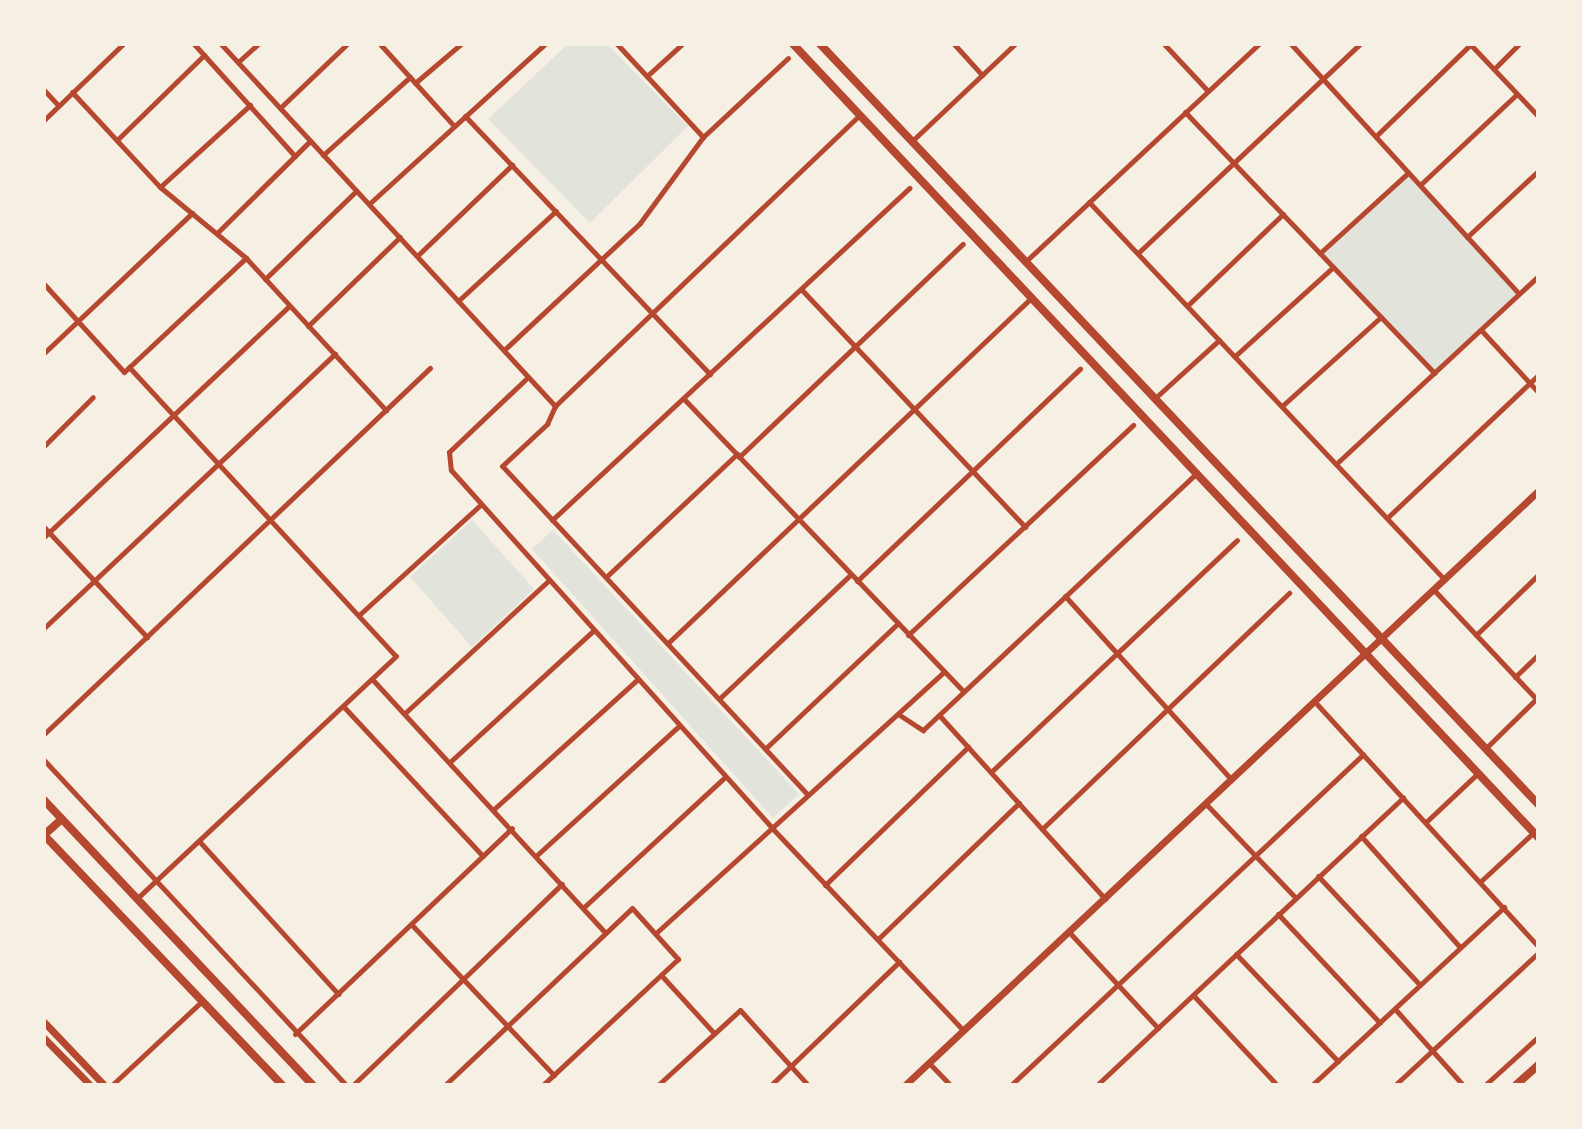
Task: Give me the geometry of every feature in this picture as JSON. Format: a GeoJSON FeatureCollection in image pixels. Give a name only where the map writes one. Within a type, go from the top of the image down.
{"type":"FeatureCollection","features":[{"type":"Feature","properties":{"kind":"main road"},"geometry":{"type":"LineString","coordinates":[[793,44],[1536,835]]}},
{"type":"Feature","properties":{"kind":"main road"},"geometry":{"type":"LineString","coordinates":[[820,44],[975,212],[1538,804]]}},
{"type":"Feature","properties":{"kind":"main road"},"geometry":{"type":"LineString","coordinates":[[963,225],[975,212]]}},
{"type":"Feature","properties":{"kind":"main road"},"geometry":{"type":"LineString","coordinates":[[44,800],[313,1085]]}},
{"type":"Feature","properties":{"kind":"main road"},"geometry":{"type":"LineString","coordinates":[[62,819],[44,835],[204,999],[282,1085]]}},
{"type":"Feature","properties":{"kind":"main road"},"geometry":{"type":"LineString","coordinates":[[1516,1085],[1538,1065]]}},
{"type":"Feature","properties":{"kind":"street"},"geometry":{"type":"LineString","coordinates":[[44,120],[123,44]]}},
{"type":"Feature","properties":{"kind":"street"},"geometry":{"type":"LineString","coordinates":[[194,44],[295,156]]}},
{"type":"Feature","properties":{"kind":"street"},"geometry":{"type":"LineString","coordinates":[[221,44],[555,406]]}},
{"type":"Feature","properties":{"kind":"street"},"geometry":{"type":"LineString","coordinates":[[238,62],[258,44]]}},
{"type":"Feature","properties":{"kind":"street"},"geometry":{"type":"LineString","coordinates":[[280,108],[347,44]]}},
{"type":"Feature","properties":{"kind":"street"},"geometry":{"type":"LineString","coordinates":[[380,44],[454,126]]}},
{"type":"Feature","properties":{"kind":"street"},"geometry":{"type":"LineString","coordinates":[[415,83],[461,44]]}},
{"type":"Feature","properties":{"kind":"street"},"geometry":{"type":"LineString","coordinates":[[369,204],[545,44]]}},
{"type":"Feature","properties":{"kind":"street"},"geometry":{"type":"LineString","coordinates":[[617,44],[703,137]]}},
{"type":"Feature","properties":{"kind":"street"},"geometry":{"type":"LineString","coordinates":[[647,76],[682,44]]}},
{"type":"Feature","properties":{"kind":"street"},"geometry":{"type":"LineString","coordinates":[[954,44],[982,75]]}},
{"type":"Feature","properties":{"kind":"street"},"geometry":{"type":"LineString","coordinates":[[912,141],[1015,44]]}},
{"type":"Feature","properties":{"kind":"street"},"geometry":{"type":"LineString","coordinates":[[1165,44],[1208,91]]}},
{"type":"Feature","properties":{"kind":"street"},"geometry":{"type":"LineString","coordinates":[[1025,262],[1259,44]]}},
{"type":"Feature","properties":{"kind":"street"},"geometry":{"type":"LineString","coordinates":[[1291,44],[1519,294]]}},
{"type":"Feature","properties":{"kind":"street"},"geometry":{"type":"LineString","coordinates":[[1138,253],[1360,44]]}},
{"type":"Feature","properties":{"kind":"street"},"geometry":{"type":"LineString","coordinates":[[1376,136],[1471,44],[1538,116]]}},
{"type":"Feature","properties":{"kind":"street"},"geometry":{"type":"LineString","coordinates":[[1494,69],[1519,44]]}},
{"type":"Feature","properties":{"kind":"street"},"geometry":{"type":"LineString","coordinates":[[117,141],[204,55]]}},
{"type":"Feature","properties":{"kind":"street"},"geometry":{"type":"LineString","coordinates":[[504,351],[599,256],[640,223],[703,137],[788,58]]}},
{"type":"Feature","properties":{"kind":"street"},"geometry":{"type":"LineString","coordinates":[[323,155],[410,77]]}},
{"type":"Feature","properties":{"kind":"street"},"geometry":{"type":"LineString","coordinates":[[44,90],[58,105]]}},
{"type":"Feature","properties":{"kind":"street"},"geometry":{"type":"LineString","coordinates":[[72,92],[160,187],[246,258],[386,410]]}},
{"type":"Feature","properties":{"kind":"street"},"geometry":{"type":"LineString","coordinates":[[1420,185],[1517,94]]}},
{"type":"Feature","properties":{"kind":"street"},"geometry":{"type":"LineString","coordinates":[[160,187],[250,105]]}},
{"type":"Feature","properties":{"kind":"street"},"geometry":{"type":"LineString","coordinates":[[1185,113],[1434,373]]}},
{"type":"Feature","properties":{"kind":"street"},"geometry":{"type":"LineString","coordinates":[[808,795],[502,466],[547,424],[555,406],[653,316],[860,115]]}},
{"type":"Feature","properties":{"kind":"street"},"geometry":{"type":"LineString","coordinates":[[466,116],[710,374]]}},
{"type":"Feature","properties":{"kind":"street"},"geometry":{"type":"LineString","coordinates":[[216,233],[310,141]]}},
{"type":"Feature","properties":{"kind":"street"},"geometry":{"type":"LineString","coordinates":[[417,257],[512,164]]}},
{"type":"Feature","properties":{"kind":"street"},"geometry":{"type":"LineString","coordinates":[[1467,237],[1538,171]]}},
{"type":"Feature","properties":{"kind":"street"},"geometry":{"type":"LineString","coordinates":[[1320,253],[1408,173]]}},
{"type":"Feature","properties":{"kind":"street"},"geometry":{"type":"LineString","coordinates":[[552,520],[908,188]]}},
{"type":"Feature","properties":{"kind":"street"},"geometry":{"type":"LineString","coordinates":[[265,279],[356,191]]}},
{"type":"Feature","properties":{"kind":"street"},"geometry":{"type":"LineString","coordinates":[[1089,202],[1444,579]]}},
{"type":"Feature","properties":{"kind":"street"},"geometry":{"type":"LineString","coordinates":[[458,301],[556,211]]}},
{"type":"Feature","properties":{"kind":"street"},"geometry":{"type":"LineString","coordinates":[[44,353],[192,213]]}},
{"type":"Feature","properties":{"kind":"street"},"geometry":{"type":"LineString","coordinates":[[1187,306],[1283,214]]}},
{"type":"Feature","properties":{"kind":"street"},"geometry":{"type":"LineString","coordinates":[[308,326],[400,237]]}},
{"type":"Feature","properties":{"kind":"street"},"geometry":{"type":"LineString","coordinates":[[606,577],[963,244]]}},
{"type":"Feature","properties":{"kind":"street"},"geometry":{"type":"LineString","coordinates":[[44,285],[124,372],[246,258]]}},
{"type":"Feature","properties":{"kind":"street"},"geometry":{"type":"LineString","coordinates":[[1235,356],[1333,267]]}},
{"type":"Feature","properties":{"kind":"street"},"geometry":{"type":"LineString","coordinates":[[1336,464],[1538,276]]}},
{"type":"Feature","properties":{"kind":"street"},"geometry":{"type":"LineString","coordinates":[[801,289],[1025,527]]}},
{"type":"Feature","properties":{"kind":"street"},"geometry":{"type":"LineString","coordinates":[[668,643],[1031,298]]}},
{"type":"Feature","properties":{"kind":"street"},"geometry":{"type":"LineString","coordinates":[[146,637],[45,532],[289,306]]}},
{"type":"Feature","properties":{"kind":"street"},"geometry":{"type":"LineString","coordinates":[[1282,406],[1381,317]]}},
{"type":"Feature","properties":{"kind":"street"},"geometry":{"type":"LineString","coordinates":[[1481,330],[1538,392]]}},
{"type":"Feature","properties":{"kind":"street"},"geometry":{"type":"LineString","coordinates":[[1154,399],[1219,340]]}},
{"type":"Feature","properties":{"kind":"street"},"geometry":{"type":"LineString","coordinates":[[44,628],[335,354]]}},
{"type":"Feature","properties":{"kind":"street"},"geometry":{"type":"LineString","coordinates":[[129,367],[273,518],[396,656],[137,898]]}},
{"type":"Feature","properties":{"kind":"street"},"geometry":{"type":"LineString","coordinates":[[44,734],[430,368]]}},
{"type":"Feature","properties":{"kind":"street"},"geometry":{"type":"LineString","coordinates":[[857,581],[1080,369]]}},
{"type":"Feature","properties":{"kind":"street"},"geometry":{"type":"LineString","coordinates":[[1387,518],[1538,375]]}},
{"type":"Feature","properties":{"kind":"street"},"geometry":{"type":"LineString","coordinates":[[528,377],[449,452],[450,470],[479,506],[725,777],[964,1031]]}},
{"type":"Feature","properties":{"kind":"street"},"geometry":{"type":"LineString","coordinates":[[44,446],[93,397]]}},
{"type":"Feature","properties":{"kind":"street"},"geometry":{"type":"LineString","coordinates":[[684,399],[963,691]]}},
{"type":"Feature","properties":{"kind":"street"},"geometry":{"type":"LineString","coordinates":[[908,635],[1133,425]]}},
{"type":"Feature","properties":{"kind":"street"},"geometry":{"type":"LineString","coordinates":[[898,713],[922,730],[1197,473]]}},
{"type":"Feature","properties":{"kind":"street"},"geometry":{"type":"LineString","coordinates":[[905,1085],[1538,491]]}},
{"type":"Feature","properties":{"kind":"street"},"geometry":{"type":"LineString","coordinates":[[359,615],[479,506]]}},
{"type":"Feature","properties":{"kind":"street"},"geometry":{"type":"LineString","coordinates":[[991,772],[1237,540]]}},
{"type":"Feature","properties":{"kind":"street"},"geometry":{"type":"LineString","coordinates":[[720,698],[851,574]]}},
{"type":"Feature","properties":{"kind":"street"},"geometry":{"type":"LineString","coordinates":[[1476,635],[1538,575]]}},
{"type":"Feature","properties":{"kind":"street"},"geometry":{"type":"LineString","coordinates":[[405,713],[548,581]]}},
{"type":"Feature","properties":{"kind":"street"},"geometry":{"type":"LineString","coordinates":[[1433,589],[1537,700],[1486,748]]}},
{"type":"Feature","properties":{"kind":"street"},"geometry":{"type":"LineString","coordinates":[[1042,829],[1289,593]]}},
{"type":"Feature","properties":{"kind":"street"},"geometry":{"type":"LineString","coordinates":[[1065,596],[1232,779]]}},
{"type":"Feature","properties":{"kind":"street"},"geometry":{"type":"LineString","coordinates":[[766,748],[898,623]]}},
{"type":"Feature","properties":{"kind":"street"},"geometry":{"type":"LineString","coordinates":[[451,761],[593,631]]}},
{"type":"Feature","properties":{"kind":"street"},"geometry":{"type":"LineString","coordinates":[[1515,677],[1538,655]]}},
{"type":"Feature","properties":{"kind":"street"},"geometry":{"type":"LineString","coordinates":[[656,933],[944,672]]}},
{"type":"Feature","properties":{"kind":"street"},"geometry":{"type":"LineString","coordinates":[[372,678],[451,761],[605,932]]}},
{"type":"Feature","properties":{"kind":"street"},"geometry":{"type":"LineString","coordinates":[[494,809],[637,680]]}},
{"type":"Feature","properties":{"kind":"street"},"geometry":{"type":"LineString","coordinates":[[1315,702],[1538,946]]}},
{"type":"Feature","properties":{"kind":"street"},"geometry":{"type":"LineString","coordinates":[[343,706],[483,856]]}},
{"type":"Feature","properties":{"kind":"street"},"geometry":{"type":"LineString","coordinates":[[939,715],[1105,899]]}},
{"type":"Feature","properties":{"kind":"street"},"geometry":{"type":"LineString","coordinates":[[537,855],[679,726]]}},
{"type":"Feature","properties":{"kind":"street"},"geometry":{"type":"LineString","coordinates":[[825,885],[968,747]]}},
{"type":"Feature","properties":{"kind":"street"},"geometry":{"type":"LineString","coordinates":[[1011,1085],[1363,754]]}},
{"type":"Feature","properties":{"kind":"street"},"geometry":{"type":"LineString","coordinates":[[44,760],[295,1034],[346,1085]]}},
{"type":"Feature","properties":{"kind":"street"},"geometry":{"type":"LineString","coordinates":[[1426,822],[1478,773]]}},
{"type":"Feature","properties":{"kind":"street"},"geometry":{"type":"LineString","coordinates":[[583,908],[725,777]]}},
{"type":"Feature","properties":{"kind":"street"},"geometry":{"type":"LineString","coordinates":[[1097,1085],[1403,797]]}},
{"type":"Feature","properties":{"kind":"street"},"geometry":{"type":"LineString","coordinates":[[877,939],[1019,803]]}},
{"type":"Feature","properties":{"kind":"street"},"geometry":{"type":"LineString","coordinates":[[1206,804],[1295,897]]}},
{"type":"Feature","properties":{"kind":"street"},"geometry":{"type":"LineString","coordinates":[[295,1034],[512,828]]}},
{"type":"Feature","properties":{"kind":"street"},"geometry":{"type":"LineString","coordinates":[[1480,881],[1536,835]]}},
{"type":"Feature","properties":{"kind":"street"},"geometry":{"type":"LineString","coordinates":[[1361,836],[1460,947]]}},
{"type":"Feature","properties":{"kind":"street"},"geometry":{"type":"LineString","coordinates":[[199,841],[338,994]]}},
{"type":"Feature","properties":{"kind":"street"},"geometry":{"type":"LineString","coordinates":[[1318,876],[1420,985]]}},
{"type":"Feature","properties":{"kind":"street"},"geometry":{"type":"LineString","coordinates":[[353,1085],[562,884]]}},
{"type":"Feature","properties":{"kind":"street"},"geometry":{"type":"LineString","coordinates":[[1312,1085],[1503,907]]}},
{"type":"Feature","properties":{"kind":"street"},"geometry":{"type":"LineString","coordinates":[[445,1085],[632,908],[677,959],[543,1085]]}},
{"type":"Feature","properties":{"kind":"street"},"geometry":{"type":"LineString","coordinates":[[1278,914],[1380,1023]]}},
{"type":"Feature","properties":{"kind":"street"},"geometry":{"type":"LineString","coordinates":[[411,925],[554,1075]]}},
{"type":"Feature","properties":{"kind":"street"},"geometry":{"type":"LineString","coordinates":[[1069,932],[1158,1028]]}},
{"type":"Feature","properties":{"kind":"street"},"geometry":{"type":"LineString","coordinates":[[1395,1085],[1538,953]]}},
{"type":"Feature","properties":{"kind":"street"},"geometry":{"type":"LineString","coordinates":[[1236,954],[1338,1061]]}},
{"type":"Feature","properties":{"kind":"street"},"geometry":{"type":"LineString","coordinates":[[771,1085],[899,962]]}},
{"type":"Feature","properties":{"kind":"street"},"geometry":{"type":"LineString","coordinates":[[661,975],[714,1033]]}},
{"type":"Feature","properties":{"kind":"street"},"geometry":{"type":"LineString","coordinates":[[1194,995],[1277,1085]]}},
{"type":"Feature","properties":{"kind":"street"},"geometry":{"type":"LineString","coordinates":[[112,1085],[204,999]]}},
{"type":"Feature","properties":{"kind":"street"},"geometry":{"type":"LineString","coordinates":[[1395,1009],[1463,1085]]}},
{"type":"Feature","properties":{"kind":"street"},"geometry":{"type":"LineString","coordinates":[[658,1085],[740,1010],[808,1085]]}},
{"type":"Feature","properties":{"kind":"street"},"geometry":{"type":"LineString","coordinates":[[44,1022],[104,1085]]}},
{"type":"Feature","properties":{"kind":"street"},"geometry":{"type":"LineString","coordinates":[[44,1038],[90,1085]]}},
{"type":"Feature","properties":{"kind":"street"},"geometry":{"type":"LineString","coordinates":[[1485,1085],[1538,1038]]}},
{"type":"Feature","properties":{"kind":"street"},"geometry":{"type":"LineString","coordinates":[[929,1063],[950,1085]]}},
{"type":"Feature","properties":{"kind":"shaded area"},"geometry":{"type":"Polygon","coordinates":[[[568,44],[607,44],[688,126],[590,223],[488,119],[568,44]]]}},
{"type":"Feature","properties":{"kind":"shaded area"},"geometry":{"type":"Polygon","coordinates":[[[1408,173],[1519,294],[1434,373],[1320,253],[1408,173]]]}},
{"type":"Feature","properties":{"kind":"shaded area"},"geometry":{"type":"Polygon","coordinates":[[[472,520],[534,589],[472,647],[410,577],[472,520]]]}},
{"type":"Feature","properties":{"kind":"shaded area"},"geometry":{"type":"Polygon","coordinates":[[[553,530],[799,794],[773,818],[532,549],[553,530]]]}}]}
